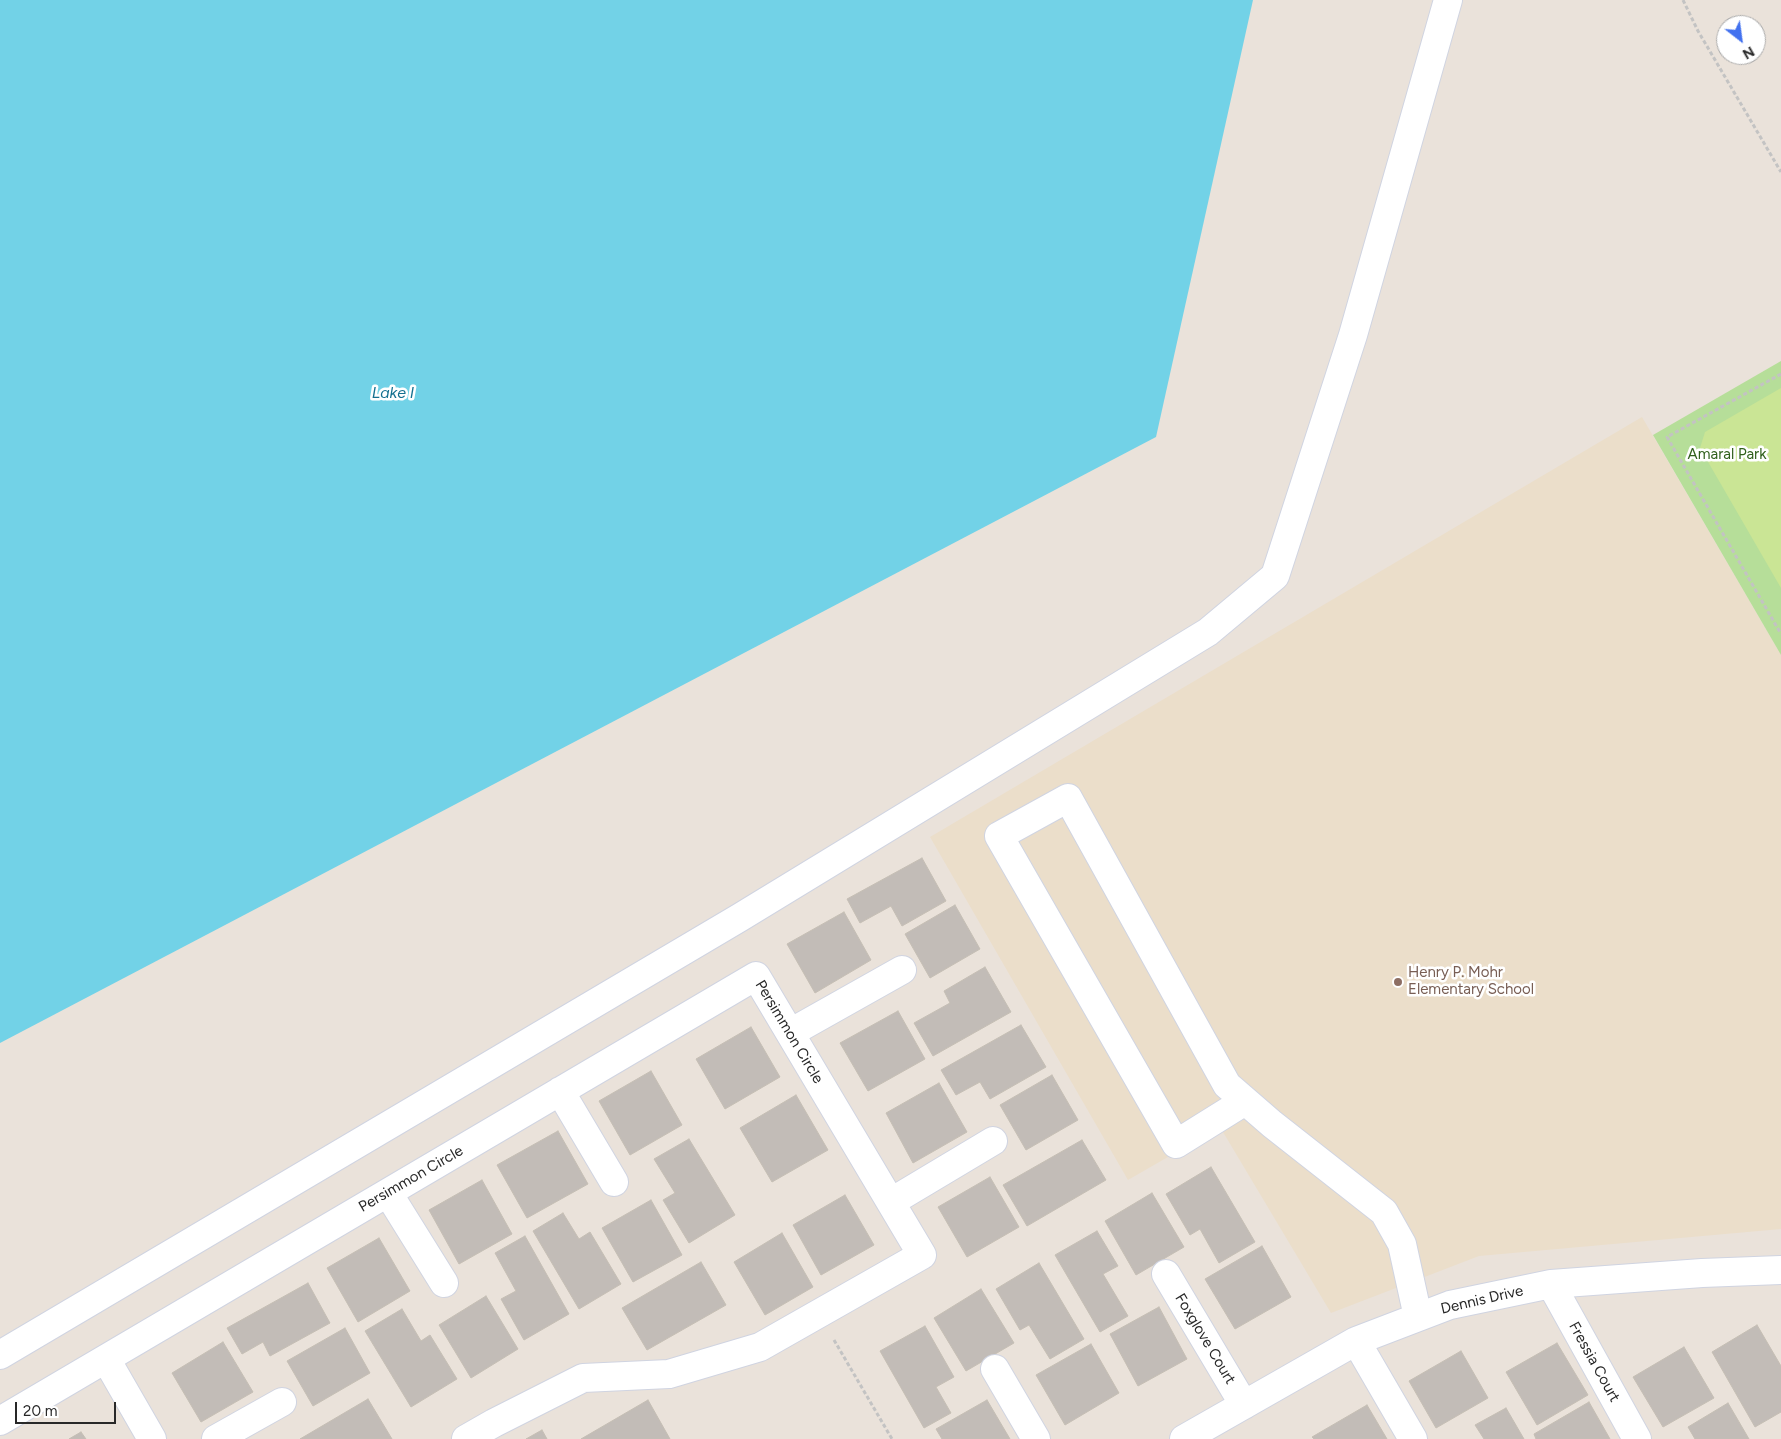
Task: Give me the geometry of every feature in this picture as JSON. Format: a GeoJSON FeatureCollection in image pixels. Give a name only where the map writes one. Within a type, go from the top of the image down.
{"type":"FeatureCollection","features":[{"type":"Feature","properties":{"kind":"street"},"geometry":{"type":"LineString","coordinates":[[0,1355],[739,918],[1208,632],[1275,576],[1353,335],[1448,0]]}},
{"type":"Feature","properties":{"kind":"street"},"geometry":{"type":"LineString","coordinates":[[1245,1101],[1176,1144],[999,836],[1068,798],[1227,1085],[1272,1124],[1384,1212],[1402,1244],[1418,1317]]}},
{"type":"Feature","properties":{"kind":"street"},"geometry":{"type":"LineString","coordinates":[[790,1033],[902,970]]}},
{"type":"Feature","properties":{"kind":"street","name":"Persimmon Circle"},"geometry":{"type":"LineString","coordinates":[[0,1421],[756,976],[922,1255],[760,1347],[669,1374],[583,1378],[466,1439]]}},
{"type":"Feature","properties":{"kind":"street"},"geometry":{"type":"LineString","coordinates":[[560,1091],[614,1182]]}},
{"type":"Feature","properties":{"kind":"street"},"geometry":{"type":"LineString","coordinates":[[891,1202],[993,1141]]}},
{"type":"Feature","properties":{"kind":"street"},"geometry":{"type":"LineString","coordinates":[[388,1193],[444,1283]]}},
{"type":"Feature","properties":{"kind":"street","name":"Dennis Drive"},"geometry":{"type":"LineString","coordinates":[[1184,1439],[1356,1341],[1450,1305],[1551,1284],[1702,1273],[1781,1270]]}},
{"type":"Feature","properties":{"kind":"street","name":"Foxglove Court"},"geometry":{"type":"LineString","coordinates":[[1166,1274],[1244,1405]]}},
{"type":"Feature","properties":{"kind":"street","name":"Fressia Court"},"geometry":{"type":"LineString","coordinates":[[1551,1284],[1637,1439]]}},
{"type":"Feature","properties":{"kind":"street"},"geometry":{"type":"LineString","coordinates":[[1356,1341],[1413,1439]]}},
{"type":"Feature","properties":{"kind":"street"},"geometry":{"type":"LineString","coordinates":[[106,1359],[152,1439]]}},
{"type":"Feature","properties":{"kind":"street"},"geometry":{"type":"LineString","coordinates":[[995,1370],[1036,1439]]}},
{"type":"Feature","properties":{"kind":"street"},"geometry":{"type":"LineString","coordinates":[[216,1439],[282,1402]]}},
{"type":"Feature","properties":{"kind":"path"},"geometry":{"type":"LineString","coordinates":[[1683,0],[1698,31],[1781,172]]}},
{"type":"Feature","properties":{"kind":"path"},"geometry":{"type":"LineString","coordinates":[[1781,374],[1667,437],[1781,634]]}},
{"type":"Feature","properties":{"kind":"path"},"geometry":{"type":"LineString","coordinates":[[819,1314],[892,1439]]}},
{"type":"Feature","properties":{"kind":"shaded area","name":"Henry P. Mohr Elementary School"},"geometry":{"type":"Polygon","coordinates":[[[1642,417],[1781,655],[1781,1229],[1479,1256],[1331,1313],[1220,1127],[1128,1180],[930,837],[1642,417]]]}},
{"type":"Feature","properties":{"kind":"green space","name":"Amaral Park"},"geometry":{"type":"Polygon","coordinates":[[[1781,361],[1781,655],[1653,435],[1781,361]]]}},
{"type":"Feature","properties":{"kind":"green space"},"geometry":{"type":"Polygon","coordinates":[[[1781,388],[1781,588],[1700,448],[1705,432],[1781,388]]]}},
{"type":"Feature","properties":{"kind":"water","name":"Lake I"},"geometry":{"type":"Polygon","coordinates":[[[0,0],[1253,0],[1156,437],[0,1043],[0,0]]]}},
{"type":"Feature","properties":{"kind":"building"},"geometry":{"type":"Polygon","coordinates":[[[922,858],[946,901],[902,926],[891,906],[860,923],[847,899],[922,858]]]}},
{"type":"Feature","properties":{"kind":"building"},"geometry":{"type":"Polygon","coordinates":[[[955,905],[980,949],[930,978],[905,934],[955,905]]]}},
{"type":"Feature","properties":{"kind":"building"},"geometry":{"type":"Polygon","coordinates":[[[844,912],[871,960],[815,993],[787,944],[844,912]]]}},
{"type":"Feature","properties":{"kind":"building"},"geometry":{"type":"Polygon","coordinates":[[[985,967],[1011,1012],[933,1056],[914,1023],[950,1003],[944,991],[985,967]]]}},
{"type":"Feature","properties":{"kind":"building"},"geometry":{"type":"Polygon","coordinates":[[[898,1011],[925,1059],[868,1091],[840,1043],[898,1011]]]}},
{"type":"Feature","properties":{"kind":"building"},"geometry":{"type":"Polygon","coordinates":[[[1021,1025],[1046,1067],[990,1099],[980,1082],[956,1095],[941,1070],[1021,1025]]]}},
{"type":"Feature","properties":{"kind":"building"},"geometry":{"type":"Polygon","coordinates":[[[751,1027],[780,1077],[725,1109],[696,1059],[751,1027]]]}},
{"type":"Feature","properties":{"kind":"building"},"geometry":{"type":"Polygon","coordinates":[[[651,1071],[682,1125],[630,1155],[599,1101],[651,1071]]]}},
{"type":"Feature","properties":{"kind":"building"},"geometry":{"type":"Polygon","coordinates":[[[1052,1075],[1078,1120],[1026,1150],[1000,1105],[1052,1075]]]}},
{"type":"Feature","properties":{"kind":"building"},"geometry":{"type":"Polygon","coordinates":[[[939,1083],[967,1132],[913,1163],[886,1113],[939,1083]]]}},
{"type":"Feature","properties":{"kind":"building"},"geometry":{"type":"Polygon","coordinates":[[[796,1095],[828,1150],[772,1182],[740,1128],[796,1095]]]}},
{"type":"Feature","properties":{"kind":"building"},"geometry":{"type":"Polygon","coordinates":[[[558,1131],[588,1184],[527,1218],[497,1165],[558,1131]]]}},
{"type":"Feature","properties":{"kind":"building"},"geometry":{"type":"Polygon","coordinates":[[[689,1139],[735,1215],[689,1243],[663,1200],[675,1193],[654,1159],[689,1139]]]}},
{"type":"Feature","properties":{"kind":"building"},"geometry":{"type":"Polygon","coordinates":[[[1082,1140],[1106,1180],[1027,1226],[1003,1185],[1082,1140]]]}},
{"type":"Feature","properties":{"kind":"building"},"geometry":{"type":"Polygon","coordinates":[[[1211,1167],[1255,1242],[1219,1263],[1200,1229],[1190,1235],[1166,1194],[1211,1167]]]}},
{"type":"Feature","properties":{"kind":"building"},"geometry":{"type":"Polygon","coordinates":[[[990,1177],[1019,1227],[967,1257],[938,1207],[990,1177]]]}},
{"type":"Feature","properties":{"kind":"building"},"geometry":{"type":"Polygon","coordinates":[[[482,1180],[512,1234],[459,1264],[429,1210],[482,1180]]]}},
{"type":"Feature","properties":{"kind":"building"},"geometry":{"type":"Polygon","coordinates":[[[1152,1193],[1184,1247],[1136,1275],[1105,1221],[1152,1193]]]}},
{"type":"Feature","properties":{"kind":"building"},"geometry":{"type":"Polygon","coordinates":[[[845,1195],[874,1245],[821,1275],[793,1225],[845,1195]]]}},
{"type":"Feature","properties":{"kind":"building"},"geometry":{"type":"Polygon","coordinates":[[[651,1200],[682,1255],[633,1282],[602,1228],[651,1200]]]}},
{"type":"Feature","properties":{"kind":"building"},"geometry":{"type":"Polygon","coordinates":[[[563,1213],[579,1239],[590,1232],[621,1284],[579,1309],[533,1231],[563,1213]]]}},
{"type":"Feature","properties":{"kind":"building"},"geometry":{"type":"Polygon","coordinates":[[[1097,1231],[1118,1266],[1103,1274],[1128,1316],[1100,1332],[1055,1255],[1097,1231]]]}},
{"type":"Feature","properties":{"kind":"building"},"geometry":{"type":"Polygon","coordinates":[[[782,1233],[813,1287],[765,1315],[734,1262],[782,1233]]]}},
{"type":"Feature","properties":{"kind":"building"},"geometry":{"type":"Polygon","coordinates":[[[525,1236],[569,1314],[524,1340],[501,1299],[516,1291],[495,1253],[525,1236]]]}},
{"type":"Feature","properties":{"kind":"building"},"geometry":{"type":"Polygon","coordinates":[[[379,1238],[410,1291],[358,1322],[327,1268],[379,1238]]]}},
{"type":"Feature","properties":{"kind":"building"},"geometry":{"type":"Polygon","coordinates":[[[1262,1246],[1291,1297],[1235,1329],[1205,1279],[1262,1246]]]}},
{"type":"Feature","properties":{"kind":"building"},"geometry":{"type":"Polygon","coordinates":[[[701,1262],[726,1305],[647,1350],[622,1308],[701,1262]]]}},
{"type":"Feature","properties":{"kind":"building"},"geometry":{"type":"Polygon","coordinates":[[[1039,1263],[1084,1339],[1050,1359],[1029,1325],[1020,1330],[996,1289],[1039,1263]]]}},
{"type":"Feature","properties":{"kind":"building"},"geometry":{"type":"Polygon","coordinates":[[[308,1283],[330,1323],[270,1356],[263,1342],[242,1354],[227,1328],[308,1283]]]}},
{"type":"Feature","properties":{"kind":"building"},"geometry":{"type":"Polygon","coordinates":[[[981,1289],[1014,1343],[966,1371],[934,1318],[981,1289]]]}},
{"type":"Feature","properties":{"kind":"building"},"geometry":{"type":"Polygon","coordinates":[[[486,1296],[518,1349],[471,1378],[439,1325],[486,1296]]]}},
{"type":"Feature","properties":{"kind":"building"},"geometry":{"type":"Polygon","coordinates":[[[1159,1307],[1187,1359],[1138,1386],[1110,1334],[1159,1307]]]}},
{"type":"Feature","properties":{"kind":"building"},"geometry":{"type":"Polygon","coordinates":[[[402,1309],[421,1341],[430,1335],[457,1379],[411,1407],[365,1331],[402,1309]]]}},
{"type":"Feature","properties":{"kind":"building"},"geometry":{"type":"Polygon","coordinates":[[[1757,1325],[1781,1366],[1781,1412],[1755,1427],[1712,1352],[1757,1325]]]}},
{"type":"Feature","properties":{"kind":"building"},"geometry":{"type":"Polygon","coordinates":[[[925,1326],[954,1377],[936,1387],[951,1413],[924,1428],[880,1351],[925,1326]]]}},
{"type":"Feature","properties":{"kind":"building"},"geometry":{"type":"Polygon","coordinates":[[[345,1328],[370,1373],[313,1406],[287,1361],[345,1328]]]}},
{"type":"Feature","properties":{"kind":"building"},"geometry":{"type":"Polygon","coordinates":[[[223,1342],[253,1392],[201,1422],[172,1373],[223,1342]]]}},
{"type":"Feature","properties":{"kind":"building"},"geometry":{"type":"Polygon","coordinates":[[[1557,1343],[1588,1395],[1537,1425],[1506,1372],[1557,1343]]]}},
{"type":"Feature","properties":{"kind":"building"},"geometry":{"type":"Polygon","coordinates":[[[1091,1344],[1119,1393],[1065,1425],[1036,1375],[1091,1344]]]}},
{"type":"Feature","properties":{"kind":"building"},"geometry":{"type":"Polygon","coordinates":[[[1684,1347],[1714,1398],[1663,1427],[1633,1377],[1684,1347]]]}},
{"type":"Feature","properties":{"kind":"building"},"geometry":{"type":"Polygon","coordinates":[[[1461,1351],[1488,1398],[1436,1428],[1409,1381],[1461,1351]]]}},
{"type":"Feature","properties":{"kind":"building"},"geometry":{"type":"Polygon","coordinates":[[[368,1399],[392,1439],[300,1439],[368,1399]]]}},
{"type":"Feature","properties":{"kind":"building"},"geometry":{"type":"Polygon","coordinates":[[[648,1400],[670,1439],[581,1439],[648,1400]]]}},
{"type":"Feature","properties":{"kind":"building"},"geometry":{"type":"Polygon","coordinates":[[[987,1400],[1010,1439],[942,1439],[936,1429],[987,1400]]]}},
{"type":"Feature","properties":{"kind":"building"},"geometry":{"type":"Polygon","coordinates":[[[1589,1402],[1610,1439],[1536,1439],[1534,1434],[1589,1402]]]}},
{"type":"Feature","properties":{"kind":"building"},"geometry":{"type":"Polygon","coordinates":[[[1728,1403],[1749,1439],[1695,1439],[1688,1427],[1728,1403]]]}},
{"type":"Feature","properties":{"kind":"building"},"geometry":{"type":"Polygon","coordinates":[[[1367,1405],[1387,1439],[1314,1439],[1312,1437],[1367,1405]]]}},
{"type":"Feature","properties":{"kind":"building"},"geometry":{"type":"Polygon","coordinates":[[[1506,1408],[1524,1439],[1484,1439],[1475,1425],[1506,1408]]]}},
{"type":"Feature","properties":{"kind":"building"},"geometry":{"type":"Polygon","coordinates":[[[542,1430],[547,1439],[526,1439],[542,1430]]]}},
{"type":"Feature","properties":{"kind":"building"},"geometry":{"type":"Polygon","coordinates":[[[81,1432],[86,1439],[69,1439],[81,1432]]]}},
{"type":"Feature","properties":{"kind":"place","name":"Henry P. Mohr Elementary School"},"geometry":{"type":"Point","coordinates":[1398,982]}}]}
